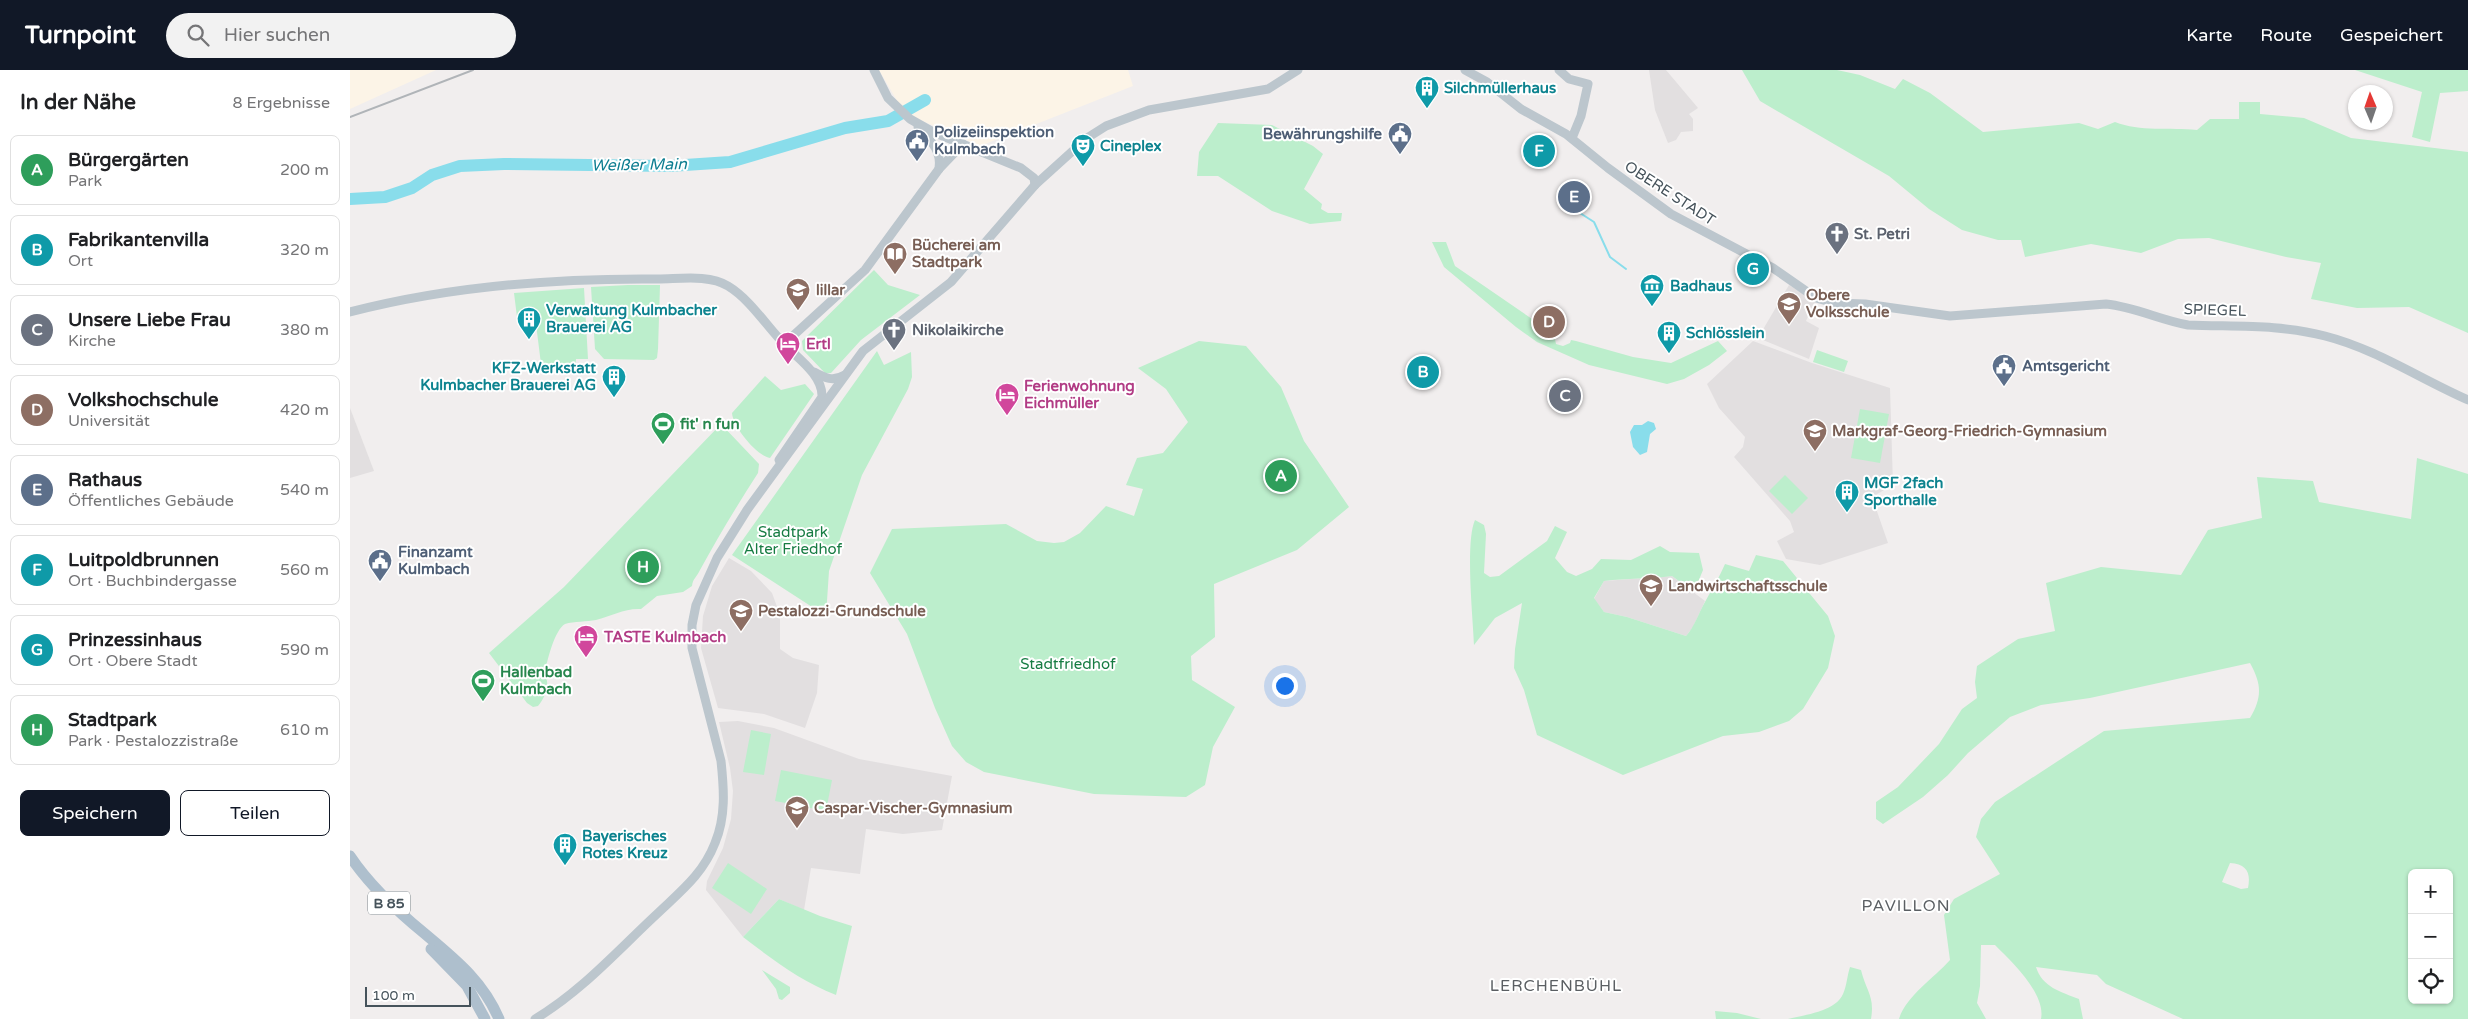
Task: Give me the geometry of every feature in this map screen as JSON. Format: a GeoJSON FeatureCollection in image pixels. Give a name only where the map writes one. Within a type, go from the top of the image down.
{"type":"FeatureCollection","features":[{"type":"Feature","properties":{"kind":"main road","name":"B 85"},"geometry":{"type":"LineString","coordinates":[[350,856],[385,899],[473,976],[492,1004],[498,1019]]}},
{"type":"Feature","properties":{"kind":"main road","name":"B 85"},"geometry":{"type":"LineString","coordinates":[[350,868],[380,904],[442,958],[467,986],[485,1019]]}},
{"type":"Feature","properties":{"kind":"street"},"geometry":{"type":"LineString","coordinates":[[874,70],[888,98],[936,147],[940,154],[939,169]]}},
{"type":"Feature","properties":{"kind":"street"},"geometry":{"type":"LineString","coordinates":[[772,474],[791,452],[862,352],[951,282],[1035,185],[1087,138],[1106,126],[1149,110],[1268,89],[1298,70]]}},
{"type":"Feature","properties":{"kind":"street","name":"OBERE STADT"},"geometry":{"type":"LineString","coordinates":[[1465,70],[1487,82],[1522,109],[1572,138],[1608,168],[1671,214],[1774,268],[1808,294],[1825,301],[1872,304],[1921,313]]}},
{"type":"Feature","properties":{"kind":"street"},"geometry":{"type":"LineString","coordinates":[[1560,70],[1569,79],[1588,84],[1581,116],[1572,138]]}},
{"type":"Feature","properties":{"kind":"street"},"geometry":{"type":"LineString","coordinates":[[910,119],[932,132],[1021,168],[1034,178],[1035,185]]}},
{"type":"Feature","properties":{"kind":"street"},"geometry":{"type":"LineString","coordinates":[[784,344],[865,270],[939,169],[963,144]]}},
{"type":"Feature","properties":{"kind":"street"},"geometry":{"type":"LineString","coordinates":[[350,312],[386,303],[443,293],[517,284],[609,278],[701,279],[727,285],[741,297],[809,369],[822,391],[822,397],[785,449],[772,474],[727,542],[708,576],[696,605],[692,636],[694,657],[721,761],[724,798],[722,820],[716,842],[708,859],[688,885],[577,989],[535,1019]]}},
{"type":"Feature","properties":{"kind":"street","name":"SPIEGEL"},"geometry":{"type":"LineString","coordinates":[[1921,313],[1950,316],[2106,304],[2122,306],[2175,323],[2188,325],[2256,325],[2302,331],[2326,336],[2368,351],[2468,400]]}},
{"type":"Feature","properties":{"kind":"street"},"geometry":{"type":"LineString","coordinates":[[809,369],[830,379],[837,380],[844,375]]}},
{"type":"Feature","properties":{"kind":"shaded area"},"geometry":{"type":"Polygon","coordinates":[[[350,70],[436,70],[350,109],[350,70]]]}},
{"type":"Feature","properties":{"kind":"shaded area"},"geometry":{"type":"Polygon","coordinates":[[[879,70],[1128,70],[1133,86],[980,146],[916,118],[899,104],[879,70]]]}},
{"type":"Feature","properties":{"kind":"shaded area"},"geometry":{"type":"Polygon","coordinates":[[[1649,70],[1666,70],[1698,108],[1689,114],[1693,119],[1693,131],[1681,132],[1676,140],[1668,143],[1655,110],[1649,70]]]}},
{"type":"Feature","properties":{"kind":"shaded area","name":"Obere Volksschule"},"geometry":{"type":"Polygon","coordinates":[[[1789,285],[1815,301],[1806,321],[1819,328],[1809,359],[1758,338],[1789,285]]]}},
{"type":"Feature","properties":{"kind":"shaded area","name":"Markgraf-Georg-Friedrich-Gymnasium"},"geometry":{"type":"Polygon","coordinates":[[[1753,341],[1812,363],[1890,388],[1893,485],[1872,497],[1888,543],[1820,565],[1786,559],[1777,541],[1794,532],[1790,521],[1734,457],[1743,447],[1745,437],[1719,408],[1707,384],[1753,341]]]}},
{"type":"Feature","properties":{"kind":"shaded area"},"geometry":{"type":"Polygon","coordinates":[[[350,408],[374,471],[350,478],[350,408]]]}},
{"type":"Feature","properties":{"kind":"shaded area","name":"Pestalozzi-Grundschule"},"geometry":{"type":"Polygon","coordinates":[[[729,558],[751,571],[772,593],[780,615],[780,649],[793,658],[819,665],[817,693],[805,728],[764,714],[718,708],[701,648],[703,616],[712,586],[729,558]]]}},
{"type":"Feature","properties":{"kind":"shaded area","name":"Landwirtschaftsschule"},"geometry":{"type":"Polygon","coordinates":[[[1672,576],[1705,601],[1693,627],[1686,636],[1627,617],[1604,612],[1594,599],[1604,581],[1672,576]]]}},
{"type":"Feature","properties":{"kind":"shaded area","name":"Caspar-Vischer-Gymnasium"},"geometry":{"type":"Polygon","coordinates":[[[738,721],[774,728],[859,759],[952,776],[942,830],[903,834],[866,829],[860,874],[811,868],[804,910],[779,899],[743,937],[706,890],[707,881],[723,848],[731,819],[733,791],[730,768],[719,722],[738,721]]]}},
{"type":"Feature","properties":{"kind":"green space"},"geometry":{"type":"Polygon","coordinates":[[[1742,70],[1837,70],[1860,75],[1895,89],[1903,79],[1930,93],[1983,132],[2079,123],[2098,129],[2115,122],[2145,128],[2197,130],[2210,119],[2239,119],[2239,102],[2260,102],[2260,114],[2304,118],[2351,138],[2468,152],[2468,333],[2409,307],[2357,308],[2311,299],[2321,263],[2286,257],[2209,238],[2178,239],[2141,253],[2091,244],[2025,257],[2021,240],[1998,240],[1962,230],[1929,209],[1889,176],[1760,101],[1742,70]]]}},
{"type":"Feature","properties":{"kind":"green space"},"geometry":{"type":"Polygon","coordinates":[[[2355,70],[2468,70],[2468,91],[2440,93],[2430,142],[2412,137],[2422,92],[2355,70]]]}},
{"type":"Feature","properties":{"kind":"green space"},"geometry":{"type":"Polygon","coordinates":[[[1218,123],[1272,125],[1313,146],[1323,154],[1304,189],[1322,204],[1321,209],[1328,213],[1342,213],[1341,221],[1310,224],[1272,211],[1218,176],[1197,176],[1199,152],[1218,123]]]}},
{"type":"Feature","properties":{"kind":"green space"},"geometry":{"type":"Polygon","coordinates":[[[1432,242],[1446,242],[1455,266],[1554,334],[1556,344],[1563,346],[1570,343],[1571,340],[1633,357],[1671,363],[1718,341],[1727,351],[1709,365],[1684,379],[1667,384],[1589,365],[1537,342],[1516,327],[1444,267],[1432,242]]]}},
{"type":"Feature","properties":{"kind":"green space"},"geometry":{"type":"Polygon","coordinates":[[[874,270],[888,285],[920,295],[861,340],[831,373],[825,373],[803,350],[802,341],[874,270]]]}},
{"type":"Feature","properties":{"kind":"green space"},"geometry":{"type":"Polygon","coordinates":[[[660,285],[658,349],[657,358],[654,360],[604,359],[595,349],[591,287],[660,285]]]}},
{"type":"Feature","properties":{"kind":"green space"},"geometry":{"type":"Polygon","coordinates":[[[584,288],[588,359],[576,359],[575,371],[542,372],[535,316],[517,317],[514,293],[584,288]]]}},
{"type":"Feature","properties":{"kind":"green space","name":"Stadtfriedhof"},"geometry":{"type":"Polygon","coordinates":[[[1199,341],[1246,346],[1281,387],[1304,441],[1349,507],[1297,550],[1214,584],[1215,637],[1191,656],[1192,680],[1235,707],[1213,747],[1205,785],[1186,797],[1094,794],[984,772],[966,762],[952,746],[935,708],[907,634],[870,573],[892,529],[1006,524],[1037,541],[1054,543],[1064,542],[1080,533],[1106,506],[1134,516],[1143,489],[1126,485],[1137,458],[1163,453],[1188,422],[1166,389],[1138,368],[1199,341]]]}},
{"type":"Feature","properties":{"kind":"green space"},"geometry":{"type":"Polygon","coordinates":[[[1817,350],[1848,361],[1844,372],[1813,362],[1817,350]]]}},
{"type":"Feature","properties":{"kind":"green space","name":"Stadtpark Alter Friedhof"},"geometry":{"type":"Polygon","coordinates":[[[877,351],[884,365],[911,352],[912,377],[908,389],[862,475],[829,571],[826,616],[732,555],[877,351]]]}},
{"type":"Feature","properties":{"kind":"green space"},"geometry":{"type":"Polygon","coordinates":[[[765,376],[781,390],[805,384],[814,394],[770,458],[759,452],[746,440],[733,419],[732,413],[765,376]]]}},
{"type":"Feature","properties":{"kind":"green space"},"geometry":{"type":"Polygon","coordinates":[[[1860,409],[1889,414],[1880,463],[1851,458],[1860,409]]]}},
{"type":"Feature","properties":{"kind":"green space"},"geometry":{"type":"Polygon","coordinates":[[[721,424],[759,464],[758,473],[694,579],[692,586],[683,592],[657,596],[641,609],[624,611],[596,620],[565,624],[558,632],[549,655],[545,674],[546,690],[542,701],[538,706],[533,707],[527,703],[489,653],[564,587],[721,424]]]}},
{"type":"Feature","properties":{"kind":"green space"},"geometry":{"type":"Polygon","coordinates":[[[2417,458],[2468,474],[2468,1019],[2183,1019],[2106,984],[2097,975],[2036,967],[2047,984],[2079,999],[2083,1019],[2041,1019],[2038,999],[2026,979],[1995,945],[1981,945],[1980,986],[1977,1003],[1986,1019],[1899,1019],[1914,995],[1950,960],[1944,915],[1954,899],[2000,874],[1976,837],[1981,819],[1995,802],[2104,731],[2250,718],[2257,704],[2259,691],[2257,678],[2250,663],[2090,698],[2041,705],[2010,717],[1968,753],[1948,775],[1923,797],[1883,824],[1876,819],[1876,802],[1898,787],[1939,744],[1962,709],[1977,698],[1975,682],[1977,666],[2018,639],[2055,631],[2046,583],[2101,567],[2181,575],[2208,530],[2262,518],[2257,477],[2313,481],[2319,502],[2411,519],[2417,458]],[[2230,863],[2222,882],[2241,889],[2248,888],[2249,878],[2246,870],[2244,867],[2230,863]]]}},
{"type":"Feature","properties":{"kind":"green space"},"geometry":{"type":"Polygon","coordinates":[[[1785,475],[1808,498],[1792,514],[1769,491],[1785,475]]]}},
{"type":"Feature","properties":{"kind":"green space"},"geometry":{"type":"Polygon","coordinates":[[[1475,520],[1484,525],[1486,534],[1484,573],[1490,577],[1499,576],[1547,541],[1555,526],[1567,532],[1555,558],[1567,572],[1576,576],[1592,569],[1601,559],[1631,560],[1660,546],[1670,552],[1699,553],[1703,570],[1694,592],[1672,576],[1621,579],[1604,581],[1594,598],[1604,612],[1627,617],[1686,636],[1725,564],[1749,571],[1756,555],[1783,561],[1828,616],[1835,636],[1828,668],[1803,709],[1789,721],[1759,732],[1723,736],[1623,775],[1537,735],[1524,690],[1514,668],[1522,603],[1495,618],[1474,645],[1470,545],[1475,520]]]}},
{"type":"Feature","properties":{"kind":"green space"},"geometry":{"type":"Polygon","coordinates":[[[751,730],[771,734],[764,775],[743,772],[751,730]]]}},
{"type":"Feature","properties":{"kind":"green space"},"geometry":{"type":"Polygon","coordinates":[[[781,770],[832,780],[826,811],[775,801],[781,770]]]}},
{"type":"Feature","properties":{"kind":"green space"},"geometry":{"type":"Polygon","coordinates":[[[728,863],[767,889],[751,914],[712,888],[728,863]]]}},
{"type":"Feature","properties":{"kind":"green space"},"geometry":{"type":"Polygon","coordinates":[[[779,899],[820,916],[852,926],[836,995],[799,977],[743,937],[779,899]]]}},
{"type":"Feature","properties":{"kind":"green space"},"geometry":{"type":"Polygon","coordinates":[[[1850,967],[1861,970],[1871,999],[1871,1019],[1788,1019],[1811,1014],[1834,1005],[1843,994],[1850,967]]]}},
{"type":"Feature","properties":{"kind":"green space"},"geometry":{"type":"Polygon","coordinates":[[[762,970],[790,987],[790,993],[782,1000],[779,999],[776,989],[762,970]]]}},
{"type":"Feature","properties":{"kind":"green space"},"geometry":{"type":"Polygon","coordinates":[[[1715,1011],[1737,1013],[1761,1019],[1716,1019],[1715,1011]]]}},
{"type":"Feature","properties":{"kind":"water"},"geometry":{"type":"Polygon","coordinates":[[[1648,421],[1654,423],[1656,429],[1650,434],[1647,452],[1640,455],[1633,447],[1630,432],[1634,425],[1642,425],[1648,421]]]}},
{"type":"Feature","properties":{"kind":"waterway","name":"Weißer Main"},"geometry":{"type":"LineString","coordinates":[[350,199],[385,197],[412,188],[432,175],[460,166],[504,164],[670,166],[730,162],[845,128],[888,121],[925,100]]}},
{"type":"Feature","properties":{"kind":"waterway"},"geometry":{"type":"LineString","coordinates":[[1580,213],[1594,222],[1610,257],[1626,269]]}},
{"type":"Feature","properties":{"kind":"railway"},"geometry":{"type":"LineString","coordinates":[[350,117],[473,70]]}},
{"type":"Feature","properties":{"kind":"place","name":"Silchmüllerhaus"},"geometry":{"type":"Point","coordinates":[1427,109]}},
{"type":"Feature","properties":{"kind":"place","name":"Luitpoldbrunnen"},"geometry":{"type":"Point","coordinates":[1539,151]}},
{"type":"Feature","properties":{"kind":"place","name":"Bewährungshilfe"},"geometry":{"type":"Point","coordinates":[1400,155]}},
{"type":"Feature","properties":{"kind":"place","name":"Polizeiinspektion Kulmbach"},"geometry":{"type":"Point","coordinates":[917,162]}},
{"type":"Feature","properties":{"kind":"place","name":"Cineplex"},"geometry":{"type":"Point","coordinates":[1083,167]}},
{"type":"Feature","properties":{"kind":"place","name":"Rathaus"},"geometry":{"type":"Point","coordinates":[1574,197]}},
{"type":"Feature","properties":{"kind":"place","name":"St. Petri"},"geometry":{"type":"Point","coordinates":[1837,255]}},
{"type":"Feature","properties":{"kind":"place","name":"Prinzessinhaus"},"geometry":{"type":"Point","coordinates":[1753,269]}},
{"type":"Feature","properties":{"kind":"place","name":"Bücherei am Stadtpark"},"geometry":{"type":"Point","coordinates":[895,275]}},
{"type":"Feature","properties":{"kind":"place","name":"Badhaus"},"geometry":{"type":"Point","coordinates":[1652,307]}},
{"type":"Feature","properties":{"kind":"place","name":"lillar"},"geometry":{"type":"Point","coordinates":[798,311]}},
{"type":"Feature","properties":{"kind":"place","name":"Volkshochschule"},"geometry":{"type":"Point","coordinates":[1549,322]}},
{"type":"Feature","properties":{"kind":"place","name":"Obere Volksschule"},"geometry":{"type":"Point","coordinates":[1789,325]}},
{"type":"Feature","properties":{"kind":"place","name":"Verwaltung Kulmbacher Brauerei AG"},"geometry":{"type":"Point","coordinates":[529,340]}},
{"type":"Feature","properties":{"kind":"place","name":"Nikolaikirche"},"geometry":{"type":"Point","coordinates":[894,351]}},
{"type":"Feature","properties":{"kind":"place","name":"Schlösslein"},"geometry":{"type":"Point","coordinates":[1669,354]}},
{"type":"Feature","properties":{"kind":"place","name":"Ertl"},"geometry":{"type":"Point","coordinates":[788,365]}},
{"type":"Feature","properties":{"kind":"place","name":"Fabrikantenvilla"},"geometry":{"type":"Point","coordinates":[1423,372]}},
{"type":"Feature","properties":{"kind":"place","name":"Amtsgericht"},"geometry":{"type":"Point","coordinates":[2004,387]}},
{"type":"Feature","properties":{"kind":"place","name":"Unsere Liebe Frau"},"geometry":{"type":"Point","coordinates":[1565,396]}},
{"type":"Feature","properties":{"kind":"place","name":"KFZ-Werkstatt Kulmbacher Brauerei AG"},"geometry":{"type":"Point","coordinates":[614,398]}},
{"type":"Feature","properties":{"kind":"place","name":"Ferienwohnung Eichmüller"},"geometry":{"type":"Point","coordinates":[1007,416]}},
{"type":"Feature","properties":{"kind":"place","name":"fit' n fun"},"geometry":{"type":"Point","coordinates":[663,445]}},
{"type":"Feature","properties":{"kind":"place","name":"Markgraf-Georg-Friedrich-Gymnasium"},"geometry":{"type":"Point","coordinates":[1815,452]}},
{"type":"Feature","properties":{"kind":"place","name":"Bürgergärten"},"geometry":{"type":"Point","coordinates":[1281,476]}},
{"type":"Feature","properties":{"kind":"place","name":"MGF 2fach Sporthalle"},"geometry":{"type":"Point","coordinates":[1847,513]}},
{"type":"Feature","properties":{"kind":"place","name":"Stadtpark"},"geometry":{"type":"Point","coordinates":[643,567]}},
{"type":"Feature","properties":{"kind":"place","name":"Finanzamt Kulmbach"},"geometry":{"type":"Point","coordinates":[380,582]}},
{"type":"Feature","properties":{"kind":"place","name":"Landwirtschaftsschule"},"geometry":{"type":"Point","coordinates":[1651,607]}},
{"type":"Feature","properties":{"kind":"place","name":"Pestalozzi-Grundschule"},"geometry":{"type":"Point","coordinates":[741,632]}},
{"type":"Feature","properties":{"kind":"place","name":"TASTE Kulmbach"},"geometry":{"type":"Point","coordinates":[586,658]}},
{"type":"Feature","properties":{"kind":"place","name":"Hallenbad Kulmbach"},"geometry":{"type":"Point","coordinates":[483,702]}},
{"type":"Feature","properties":{"kind":"place","name":"Caspar-Vischer-Gymnasium"},"geometry":{"type":"Point","coordinates":[797,829]}},
{"type":"Feature","properties":{"kind":"place","name":"Bayerisches Rotes Kreuz"},"geometry":{"type":"Point","coordinates":[565,866]}},
{"type":"Feature","properties":{"kind":"district","name":"PAVILLON"},"geometry":{"type":"Point","coordinates":[1906,906]}},
{"type":"Feature","properties":{"kind":"district","name":"LERCHENBÜHL"},"geometry":{"type":"Point","coordinates":[1556,986]}}]}
